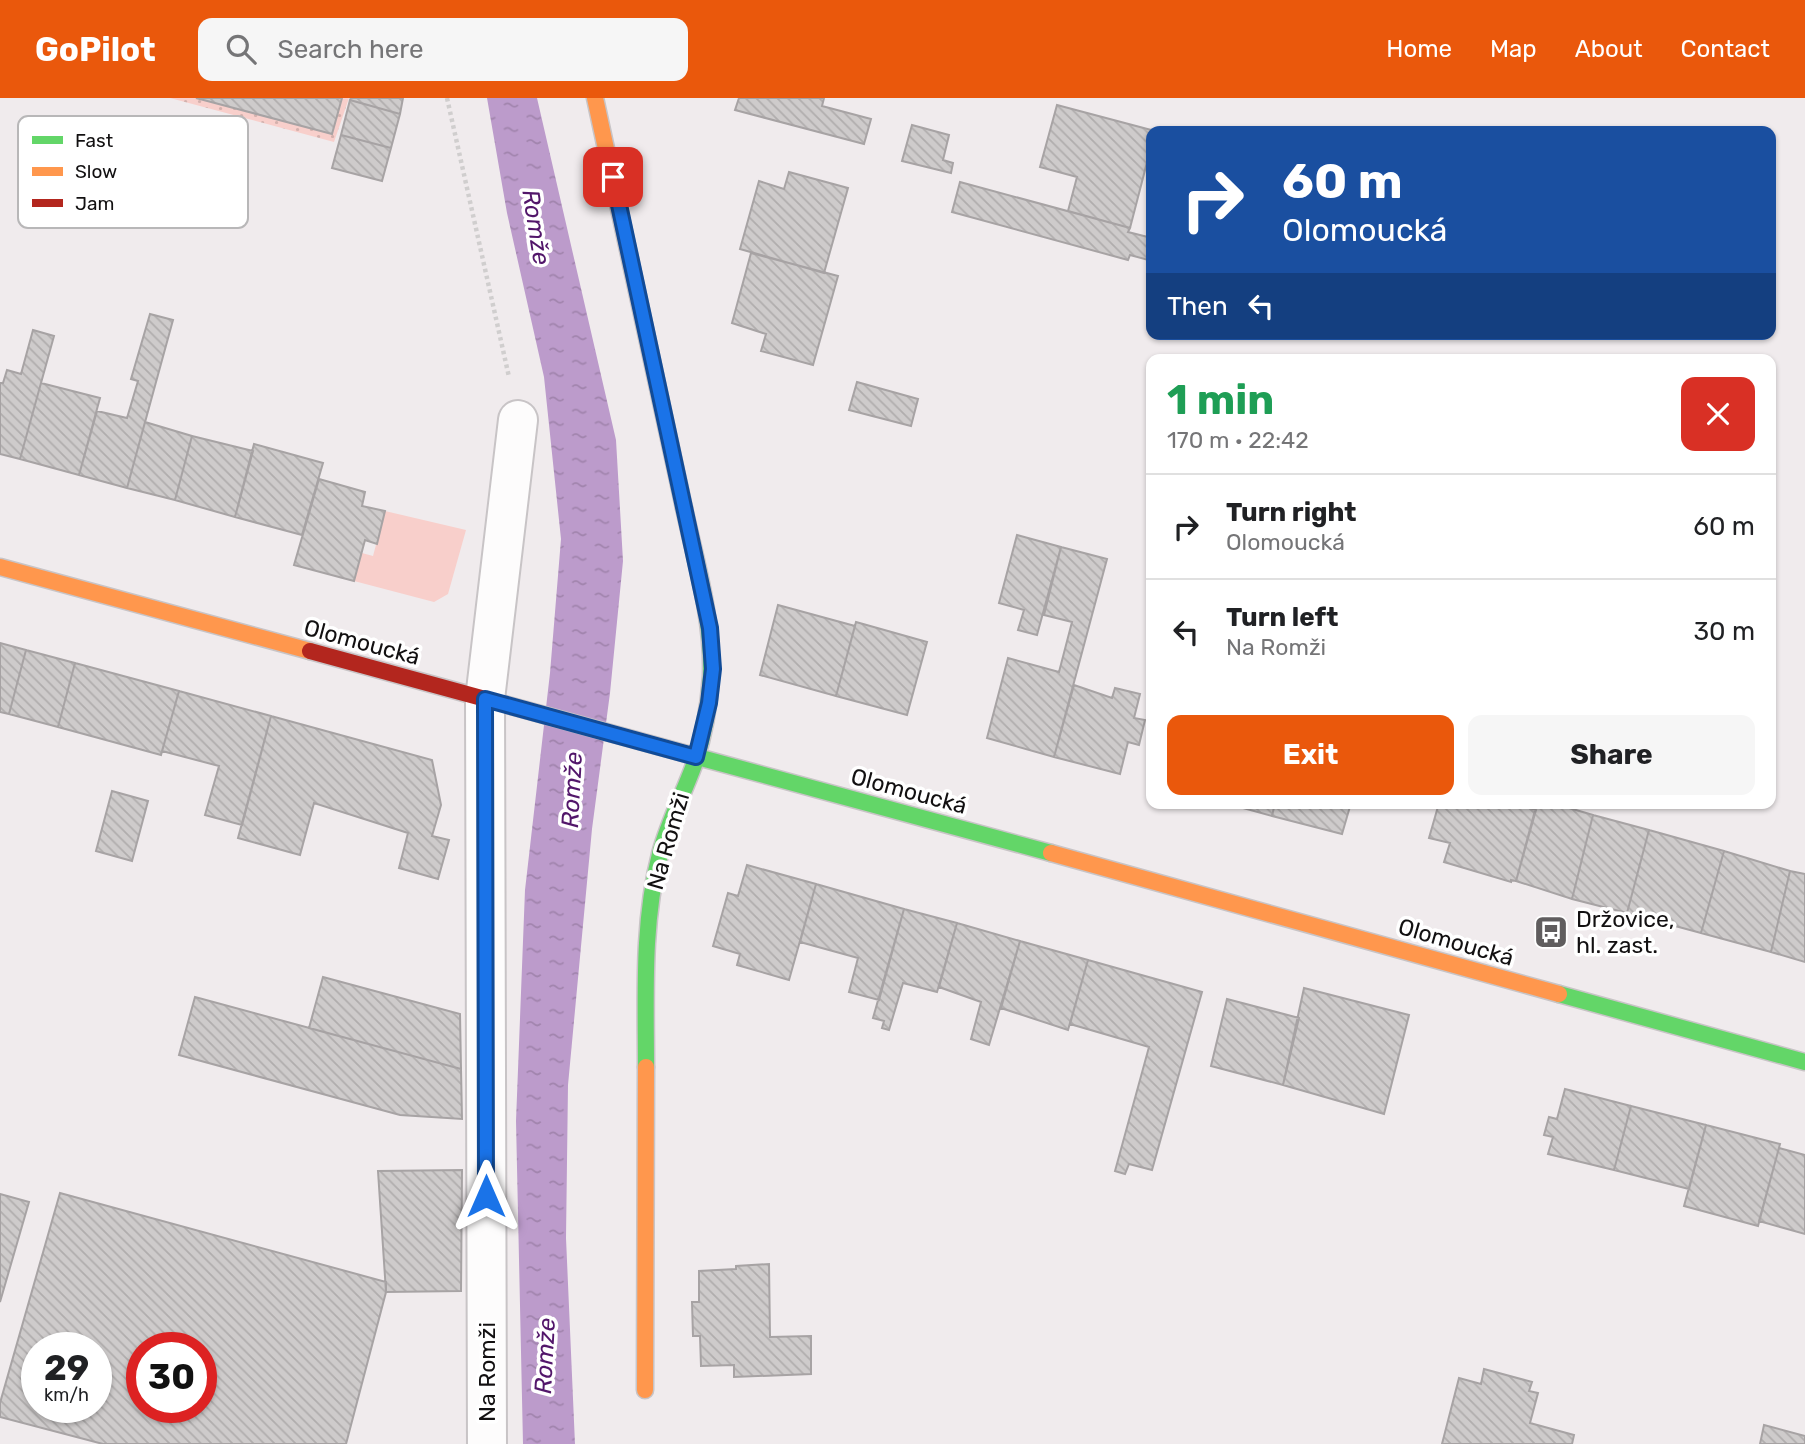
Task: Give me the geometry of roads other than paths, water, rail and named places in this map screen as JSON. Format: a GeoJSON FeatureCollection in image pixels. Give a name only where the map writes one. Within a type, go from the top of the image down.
{"type":"FeatureCollection","features":[{"type":"Feature","properties":{"kind":"street","name":"Na Romži"},"geometry":{"type":"LineString","coordinates":[[596,98],[710,628],[713,669],[696,757],[664,841],[653,881],[648,923],[645,1390]]}},
{"type":"Feature","properties":{"kind":"street","name":"Na Romži"},"geometry":{"type":"LineString","coordinates":[[487,1444],[485,699],[518,420]]}},
{"type":"Feature","properties":{"kind":"street","name":"Olomoucká"},"geometry":{"type":"LineString","coordinates":[[0,566],[1805,1062]]}},
{"type":"Feature","properties":{"kind":"water","name":"Romže"},"geometry":{"type":"Polygon","coordinates":[[[487,98],[537,98],[616,440],[623,561],[610,693],[592,829],[568,1085],[566,1238],[575,1444],[523,1444],[516,1121],[525,890],[550,673],[561,539],[544,377],[507,213],[487,98]]]}},
{"type":"Feature","properties":{"kind":"place","name":"Držovice, hl. zast."},"geometry":{"type":"Point","coordinates":[1551,932]}}]}
